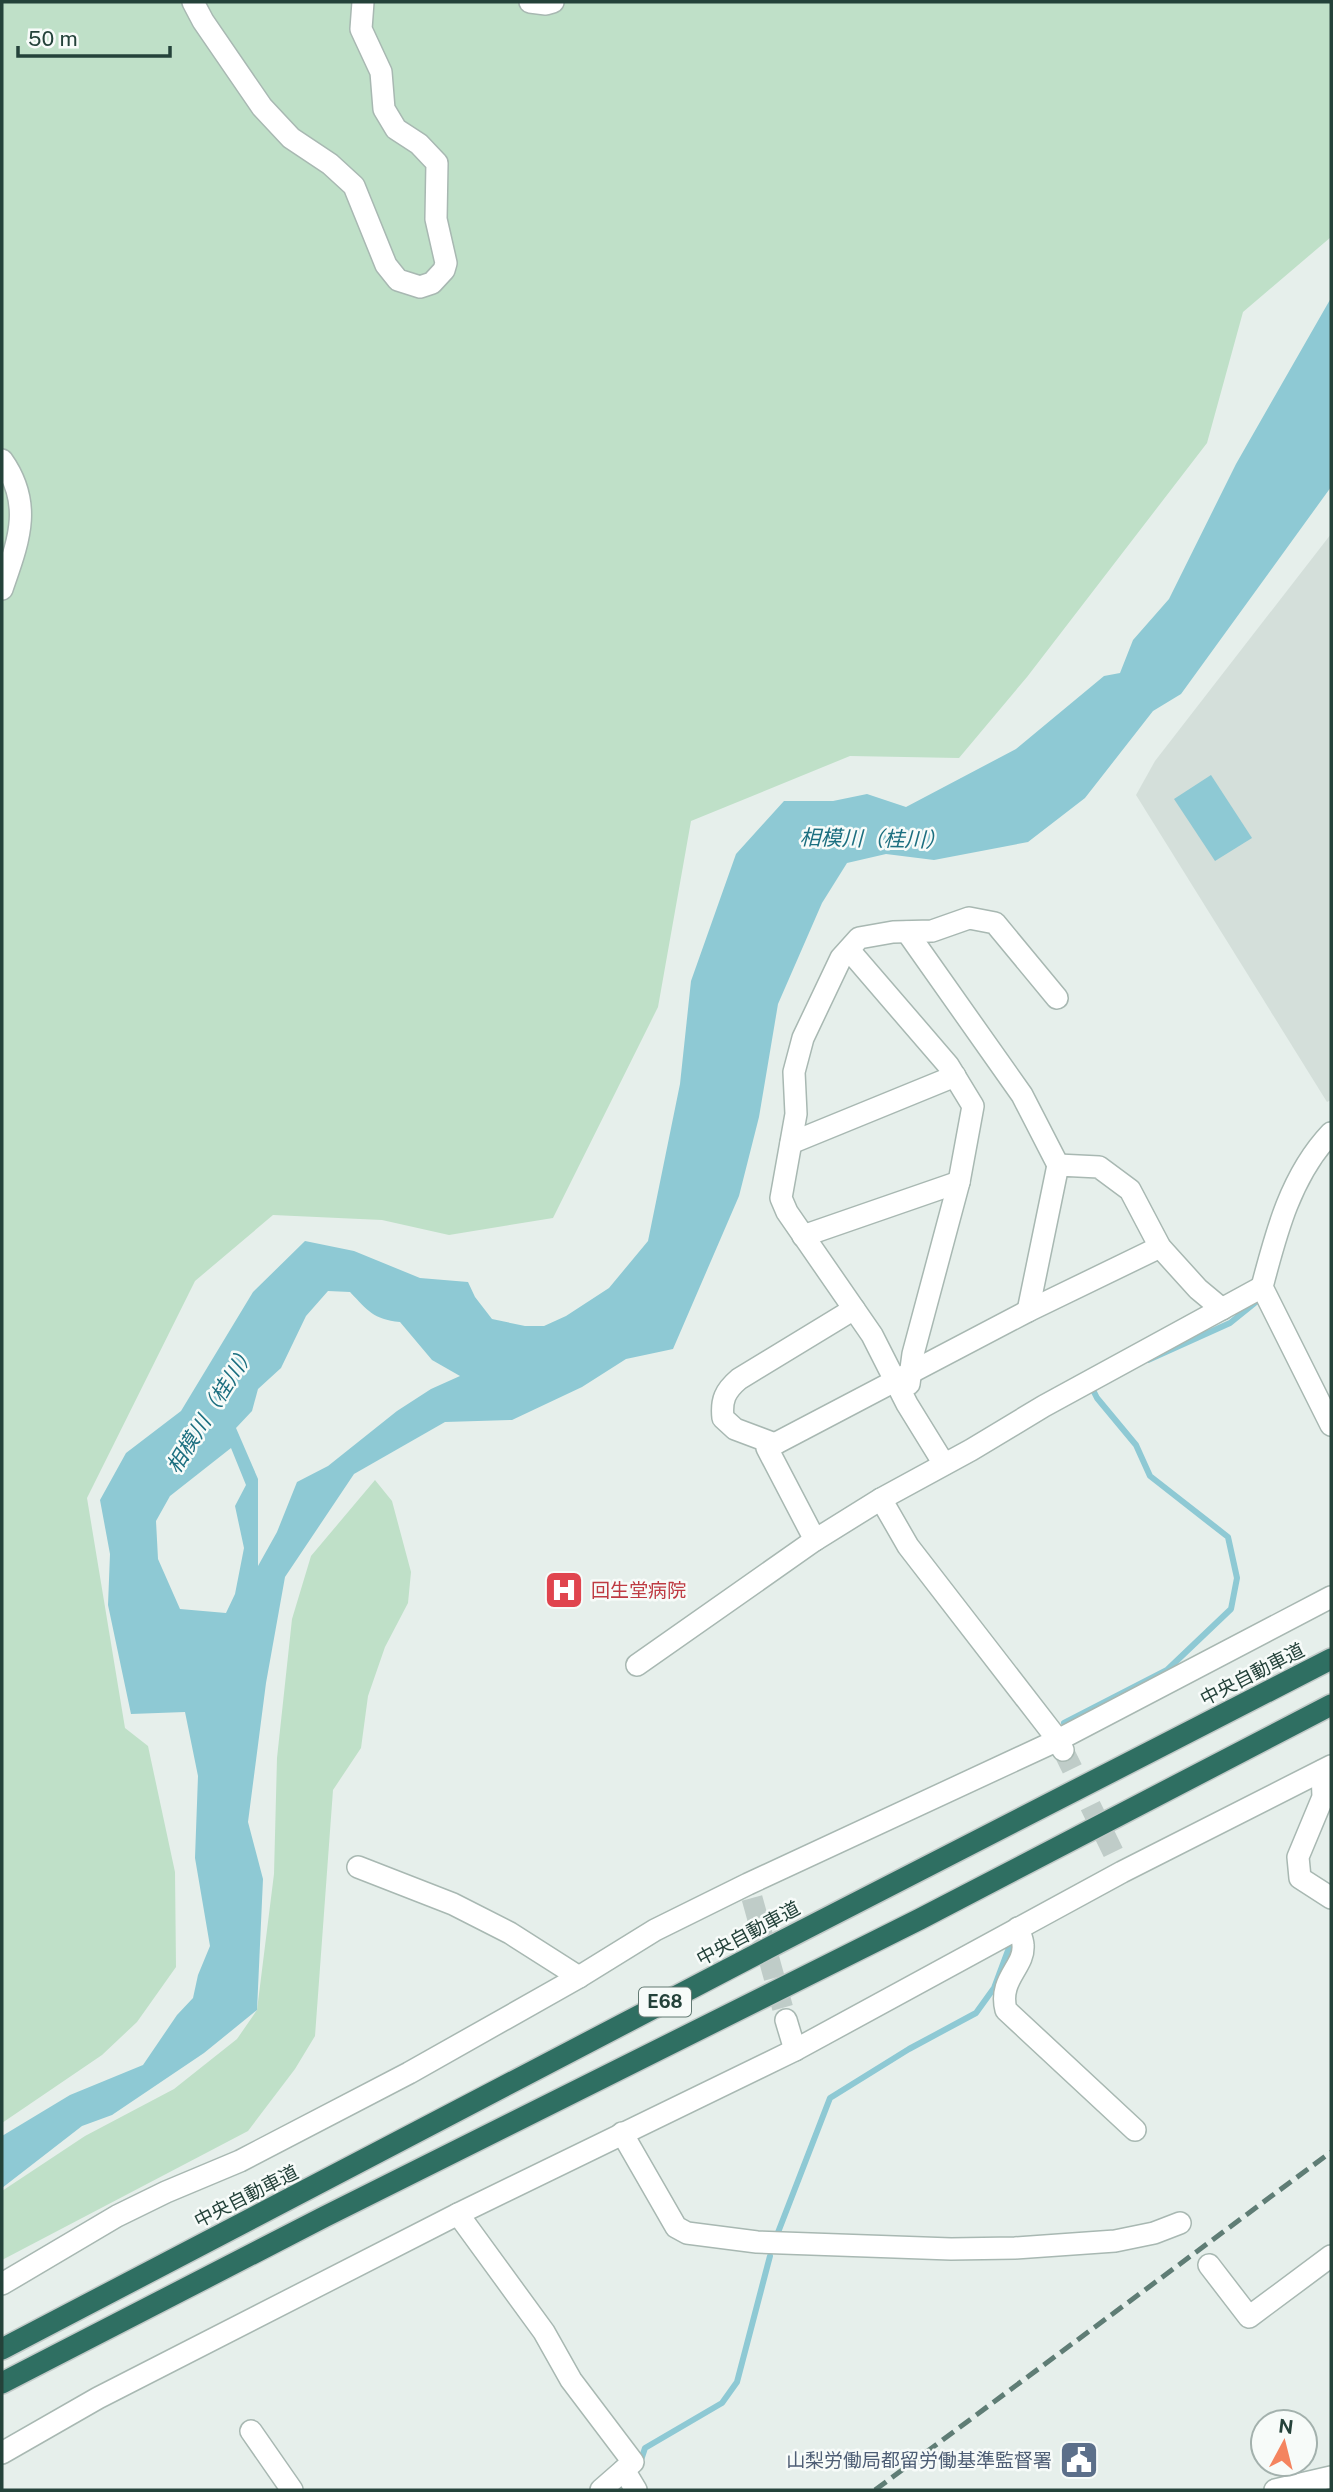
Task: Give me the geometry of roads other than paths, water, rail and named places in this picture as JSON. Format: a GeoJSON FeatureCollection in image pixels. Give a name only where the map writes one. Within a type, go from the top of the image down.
{"type":"FeatureCollection","features":[{"type":"Feature","properties":{"kind":"highway","name":"中央自動車道"},"geometry":{"type":"LineString","coordinates":[[2,2349],[778,1942],[1331,1659]]}},
{"type":"Feature","properties":{"kind":"highway","name":"E68"},"geometry":{"type":"LineString","coordinates":[[2,2383],[300,2229],[920,1919],[1331,1705]]}},
{"type":"Feature","properties":{"kind":"street"},"geometry":{"type":"LineString","coordinates":[[193,2],[262,107],[290,138],[330,164],[354,186],[386,265],[398,280],[420,287],[432,283],[444,270],[446,263],[436,219],[438,163],[419,144],[396,130],[384,109],[381,72],[362,29],[363,2]]}},
{"type":"Feature","properties":{"kind":"street"},"geometry":{"type":"LineString","coordinates":[[530,2],[552,2]]}},
{"type":"Feature","properties":{"kind":"street"},"geometry":{"type":"LineString","coordinates":[[2,460],[12,474],[22,507],[19,539],[2,589]]}},
{"type":"Feature","properties":{"kind":"street"},"geometry":{"type":"LineString","coordinates":[[944,1464],[907,1404],[903,1378],[803,1236],[781,1198],[796,1114],[794,1072],[803,1038],[841,958],[859,938],[932,931],[968,918],[995,923],[1057,998]]}},
{"type":"Feature","properties":{"kind":"street"},"geometry":{"type":"LineString","coordinates":[[907,932],[1022,1095],[1058,1165],[1028,1311]]}},
{"type":"Feature","properties":{"kind":"street"},"geometry":{"type":"LineString","coordinates":[[849,950],[948,1065],[973,1106],[959,1182],[913,1354],[903,1378]]}},
{"type":"Feature","properties":{"kind":"street"},"geometry":{"type":"LineString","coordinates":[[790,1143],[955,1076]]}},
{"type":"Feature","properties":{"kind":"street"},"geometry":{"type":"LineString","coordinates":[[1331,1133],[1316,1149],[1278,1223],[1262,1287],[1331,1425]]}},
{"type":"Feature","properties":{"kind":"street"},"geometry":{"type":"LineString","coordinates":[[1058,1165],[1099,1167],[1130,1190],[1160,1247],[1198,1289],[1222,1309]]}},
{"type":"Feature","properties":{"kind":"street"},"geometry":{"type":"LineString","coordinates":[[803,1236],[959,1182]]}},
{"type":"Feature","properties":{"kind":"street"},"geometry":{"type":"LineString","coordinates":[[815,1540],[767,1448],[1028,1311],[1160,1247]]}},
{"type":"Feature","properties":{"kind":"street"},"geometry":{"type":"LineString","coordinates":[[637,1665],[815,1540],[881,1499],[1262,1287]]}},
{"type":"Feature","properties":{"kind":"street"},"geometry":{"type":"LineString","coordinates":[[775,1444],[735,1429],[723,1418],[722,1402],[729,1387],[854,1310]]}},
{"type":"Feature","properties":{"kind":"street"},"geometry":{"type":"LineString","coordinates":[[881,1499],[908,1546],[1061,1745]]}},
{"type":"Feature","properties":{"kind":"street"},"geometry":{"type":"LineString","coordinates":[[2,2284],[117,2217],[166,2192],[240,2161],[410,2073],[579,1977],[655,1930],[750,1891],[1061,1745],[1331,1597]]}},
{"type":"Feature","properties":{"kind":"street"},"geometry":{"type":"LineString","coordinates":[[2,2453],[98,2398],[458,2214],[794,2050],[1018,1928],[1119,1864],[1327,1768]]}},
{"type":"Feature","properties":{"kind":"street"},"geometry":{"type":"LineString","coordinates":[[1327,1768],[1323,1797],[1298,1857],[1300,1878],[1331,1898]]}},
{"type":"Feature","properties":{"kind":"street"},"geometry":{"type":"LineString","coordinates":[[358,1867],[453,1904],[510,1933],[579,1977]]}},
{"type":"Feature","properties":{"kind":"street"},"geometry":{"type":"LineString","coordinates":[[1018,1928],[1023,1952],[1002,1995],[1006,2010],[1135,2130]]}},
{"type":"Feature","properties":{"kind":"street"},"geometry":{"type":"LineString","coordinates":[[786,2020],[794,2050]]}},
{"type":"Feature","properties":{"kind":"street"},"geometry":{"type":"LineString","coordinates":[[622,2133],[676,2227],[687,2233],[757,2242],[951,2249],[1015,2248],[1115,2241],[1154,2234],[1180,2223]]}},
{"type":"Feature","properties":{"kind":"street"},"geometry":{"type":"LineString","coordinates":[[458,2214],[544,2332],[571,2380],[633,2462],[601,2490]]}},
{"type":"Feature","properties":{"kind":"street"},"geometry":{"type":"LineString","coordinates":[[1209,2265],[1250,2317],[1331,2256]]}},
{"type":"Feature","properties":{"kind":"street"},"geometry":{"type":"LineString","coordinates":[[251,2431],[292,2490]]}},
{"type":"Feature","properties":{"kind":"street"},"geometry":{"type":"LineString","coordinates":[[624,2470],[636,2490]]}},
{"type":"Feature","properties":{"kind":"street"},"geometry":{"type":"LineString","coordinates":[[1275,2490],[1331,2477]]}},
{"type":"Feature","properties":{"kind":"water","name":"相模川（桂川）"},"geometry":{"type":"Polygon","coordinates":[[[1331,298],[1331,487],[1181,694],[1153,711],[1085,798],[1028,842],[934,860],[886,854],[847,863],[822,903],[778,1004],[759,1117],[739,1196],[673,1349],[626,1359],[582,1387],[512,1420],[445,1422],[354,1474],[285,1577],[266,1683],[248,1822],[263,1879],[257,2010],[204,2053],[112,2115],[82,2126],[2,2188],[2,2136],[70,2095],[143,2065],[177,2015],[193,1998],[198,1975],[210,1946],[195,1858],[198,1776],[185,1712],[131,1714],[108,1605],[110,1554],[100,1500],[126,1453],[181,1411],[253,1292],[305,1241],[354,1251],[420,1278],[468,1282],[475,1297],[492,1319],[525,1326],[544,1326],[566,1316],[609,1288],[648,1241],[680,1084],[691,981],[736,854],[784,801],[833,801],[867,794],[906,807],[1016,749],[1104,676],[1120,673],[1133,640],[1169,599],[1236,464],[1331,298]],[[328,1291],[306,1316],[281,1368],[258,1389],[252,1411],[236,1428],[258,1479],[258,1566],[277,1532],[297,1482],[328,1466],[397,1411],[431,1389],[460,1376],[432,1360],[400,1322],[383,1319],[372,1313],[350,1292],[328,1291]],[[231,1448],[170,1496],[156,1521],[158,1559],[180,1609],[226,1613],[235,1594],[244,1548],[235,1506],[246,1485],[231,1448]]]}},
{"type":"Feature","properties":{"kind":"water"},"geometry":{"type":"Polygon","coordinates":[[[1211,775],[1252,838],[1215,861],[1174,799],[1211,775]]]}},
{"type":"Feature","properties":{"kind":"waterway"},"geometry":{"type":"LineString","coordinates":[[1148,1360],[1230,1323],[1261,1298]]}},
{"type":"Feature","properties":{"kind":"waterway"},"geometry":{"type":"LineString","coordinates":[[1064,1723],[1167,1670],[1231,1609],[1237,1578],[1228,1537],[1150,1476],[1136,1445],[1097,1398],[1091,1386],[1094,1385]]}},
{"type":"Feature","properties":{"kind":"waterway"},"geometry":{"type":"LineString","coordinates":[[777,2235],[830,2098],[909,2049],[976,2013],[994,1988],[1013,1937]]}},
{"type":"Feature","properties":{"kind":"waterway"},"geometry":{"type":"LineString","coordinates":[[640,2463],[645,2448],[722,2403],[737,2382],[770,2256]]}},
{"type":"Feature","properties":{"kind":"tunnel"},"geometry":{"type":"LineString","coordinates":[[1063,1750],[1115,1856]]}},
{"type":"Feature","properties":{"kind":"tunnel"},"geometry":{"type":"LineString","coordinates":[[752,1898],[786,2020]]}},
{"type":"Feature","properties":{"kind":"railway"},"geometry":{"type":"LineString","coordinates":[[875,2490],[1331,2152]]}},
{"type":"Feature","properties":{"kind":"place","name":"回生堂病院"},"geometry":{"type":"Point","coordinates":[564,1590]}},
{"type":"Feature","properties":{"kind":"place","name":"山梨労働局都留労働基準監督署"},"geometry":{"type":"Point","coordinates":[1079,2460]}}]}
